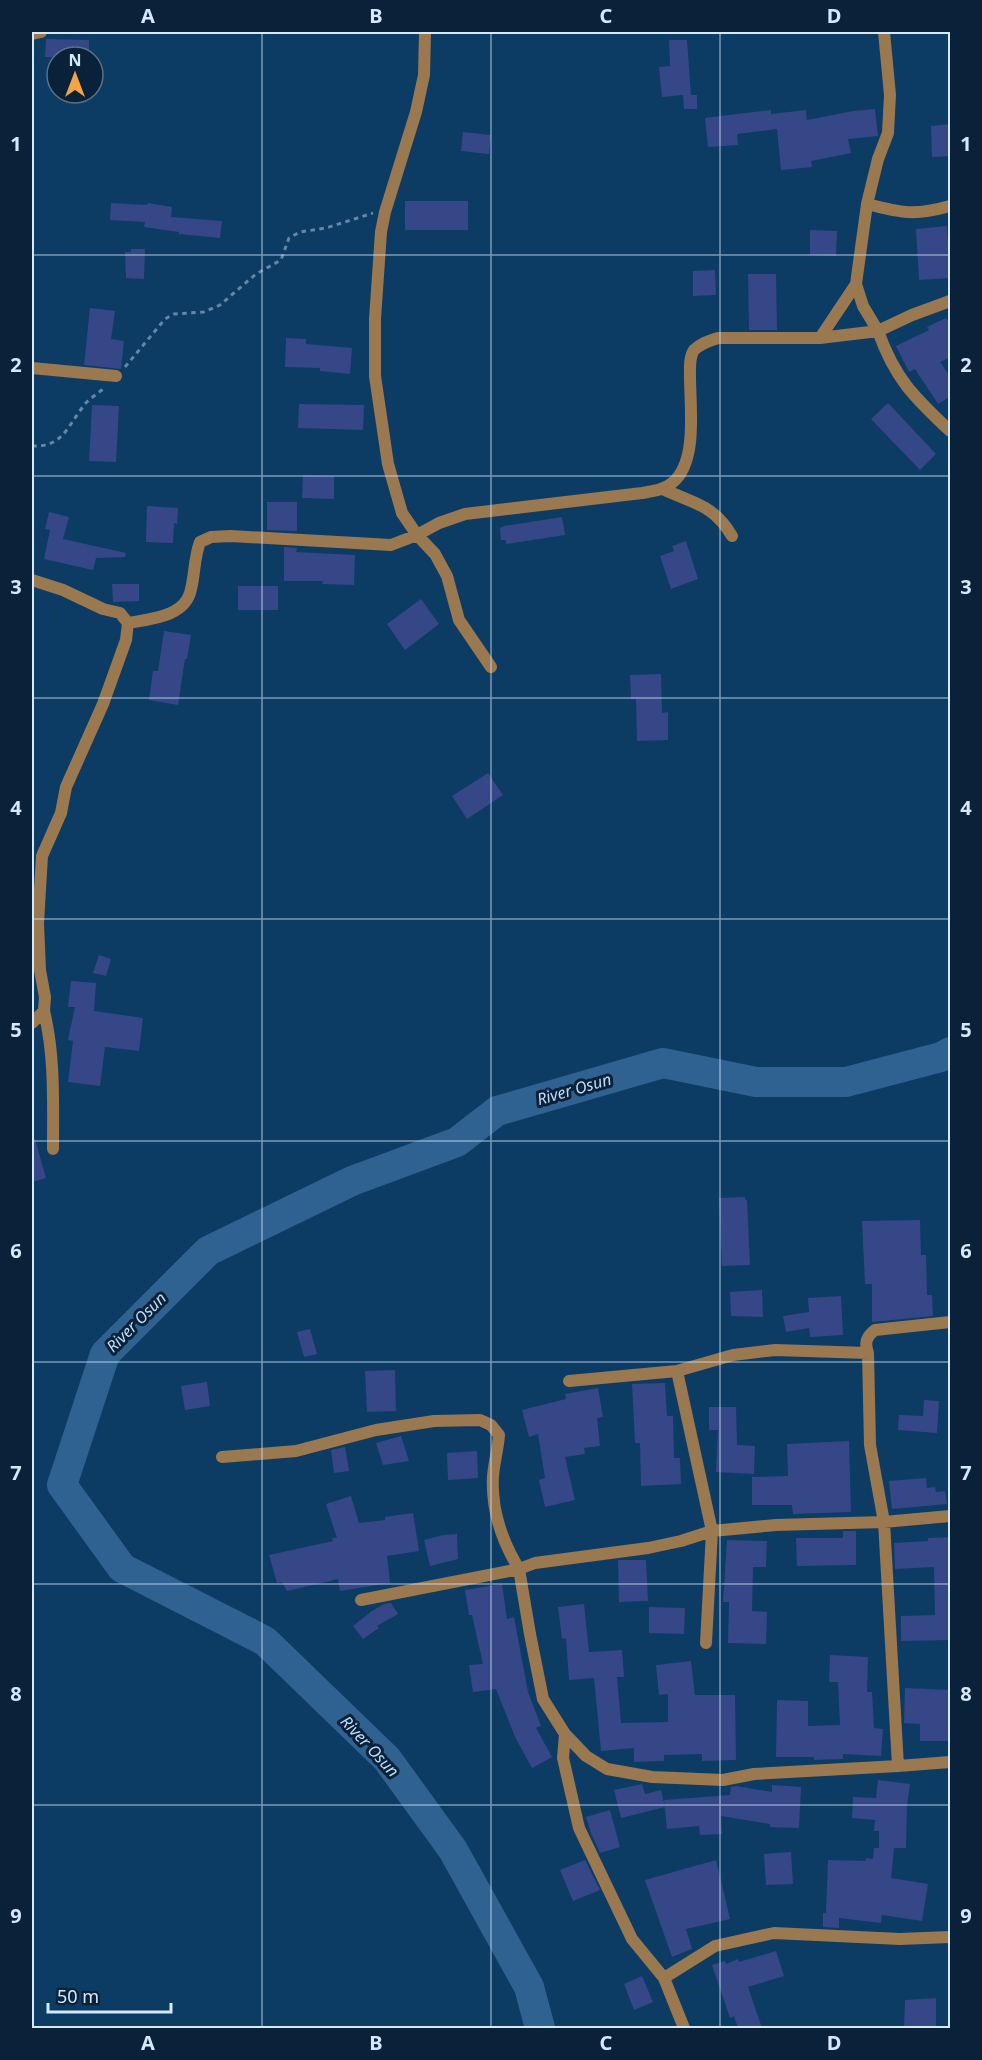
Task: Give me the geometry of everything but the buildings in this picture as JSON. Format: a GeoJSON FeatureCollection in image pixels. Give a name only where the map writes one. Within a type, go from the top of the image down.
{"type":"FeatureCollection","features":[{"type":"Feature","properties":{"kind":"street"},"geometry":{"type":"LineString","coordinates":[[32,34],[41,32]]}},
{"type":"Feature","properties":{"kind":"street"},"geometry":{"type":"LineString","coordinates":[[426,32],[424,75],[416,112],[384,212],[378,264],[375,376],[388,464],[402,513],[417,535],[435,554],[447,576],[459,620],[491,667]]}},
{"type":"Feature","properties":{"kind":"street"},"geometry":{"type":"LineString","coordinates":[[884,32],[890,95],[888,133],[878,159],[867,204],[856,284],[863,306],[878,331],[887,358],[900,380],[951,431]]}},
{"type":"Feature","properties":{"kind":"street"},"geometry":{"type":"LineString","coordinates":[[867,204],[906,214],[951,206]]}},
{"type":"Feature","properties":{"kind":"street"},"geometry":{"type":"LineString","coordinates":[[820,338],[856,284]]}},
{"type":"Feature","properties":{"kind":"street"},"geometry":{"type":"LineString","coordinates":[[128,623],[166,616],[184,604],[191,592],[195,555],[200,542],[211,537],[231,536],[391,545],[465,514],[642,494],[663,489],[673,483],[683,472],[689,454],[690,367],[693,352],[704,342],[718,338],[820,338],[878,331],[912,315],[951,301]]}},
{"type":"Feature","properties":{"kind":"street"},"geometry":{"type":"LineString","coordinates":[[32,369],[116,376]]}},
{"type":"Feature","properties":{"kind":"street"},"geometry":{"type":"LineString","coordinates":[[663,489],[700,503],[712,511],[726,525],[732,536]]}},
{"type":"Feature","properties":{"kind":"street"},"geometry":{"type":"LineString","coordinates":[[32,580],[63,590],[103,609],[120,613],[128,623],[126,640],[103,704],[66,787],[61,813],[42,856],[38,923],[40,970],[45,998],[44,1011],[51,1038],[53,1149]]}},
{"type":"Feature","properties":{"kind":"street"},"geometry":{"type":"LineString","coordinates":[[32,1023],[44,1011]]}},
{"type":"Feature","properties":{"kind":"street"},"geometry":{"type":"LineString","coordinates":[[898,1767],[884,1522],[870,1445],[868,1353],[865,1346],[868,1335],[875,1330],[951,1322]]}},
{"type":"Feature","properties":{"kind":"street"},"geometry":{"type":"LineString","coordinates":[[569,1381],[677,1371],[733,1355],[775,1350],[868,1353]]}},
{"type":"Feature","properties":{"kind":"street"},"geometry":{"type":"LineString","coordinates":[[677,1371],[712,1531],[706,1643]]}},
{"type":"Feature","properties":{"kind":"street"},"geometry":{"type":"LineString","coordinates":[[222,1457],[296,1451],[376,1430],[434,1421],[480,1420],[491,1425],[499,1435],[493,1476],[496,1513],[506,1547],[519,1569],[531,1644],[543,1699],[565,1734],[586,1756],[606,1769],[652,1777],[723,1779],[754,1774],[951,1762]]}},
{"type":"Feature","properties":{"kind":"street"},"geometry":{"type":"LineString","coordinates":[[362,1600],[519,1569],[535,1563],[648,1548],[712,1531],[776,1525],[884,1522],[951,1516]]}},
{"type":"Feature","properties":{"kind":"street"},"geometry":{"type":"LineString","coordinates":[[565,1734],[563,1758],[579,1828],[632,1939],[664,1978],[684,2028]]}},
{"type":"Feature","properties":{"kind":"street"},"geometry":{"type":"LineString","coordinates":[[664,1978],[715,1946],[774,1933],[900,1939],[951,1937]]}},
{"type":"Feature","properties":{"kind":"path"},"geometry":{"type":"LineString","coordinates":[[32,446],[54,443],[71,425],[83,406],[116,376],[165,319],[174,314],[204,312],[220,305],[256,274],[280,260],[289,238],[300,232],[326,228],[368,213],[384,212]]}},
{"type":"Feature","properties":{"kind":"waterway","name":"River Osun"},"geometry":{"type":"LineString","coordinates":[[540,2028],[529,1987],[453,1850],[387,1759],[265,1641],[122,1568],[62,1485],[105,1354],[208,1251],[352,1181],[457,1142],[497,1111],[663,1063],[756,1082],[846,1082],[941,1057],[950,1052]]}}]}
